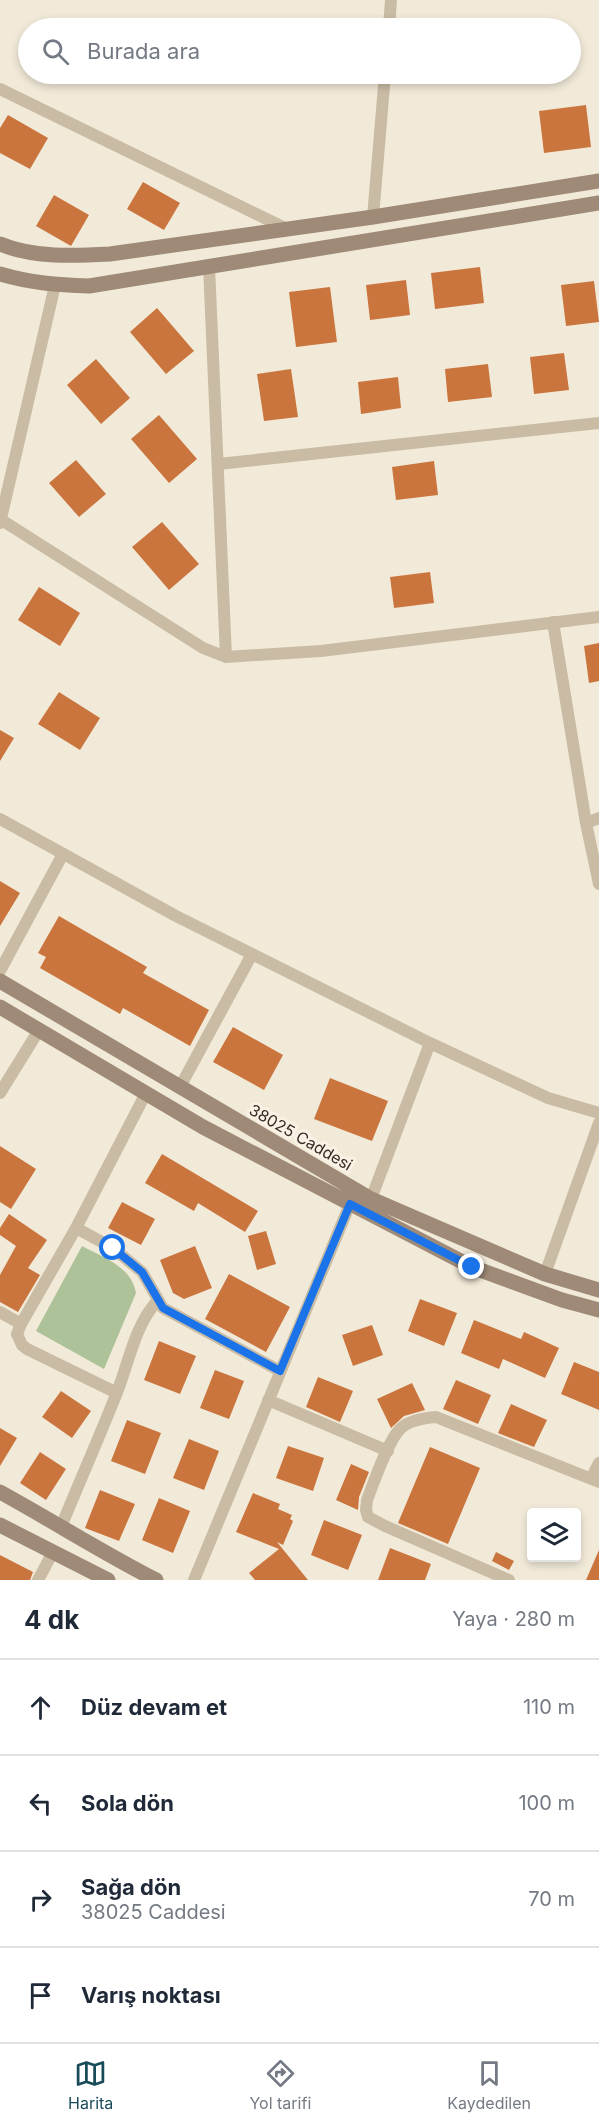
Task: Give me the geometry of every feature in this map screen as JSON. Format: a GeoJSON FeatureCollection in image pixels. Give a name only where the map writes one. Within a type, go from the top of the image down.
{"type":"FeatureCollection","features":[{"type":"Feature","properties":{"kind":"street"},"geometry":{"type":"LineString","coordinates":[[390,18],[392,0]]}},
{"type":"Feature","properties":{"kind":"street"},"geometry":{"type":"LineString","coordinates":[[373,217],[384,84]]}},
{"type":"Feature","properties":{"kind":"street"},"geometry":{"type":"LineString","coordinates":[[0,89],[287,229]]}},
{"type":"Feature","properties":{"kind":"street"},"geometry":{"type":"LineString","coordinates":[[0,244],[48,254],[79,256],[110,254],[373,217],[599,181]]}},
{"type":"Feature","properties":{"kind":"street"},"geometry":{"type":"LineString","coordinates":[[0,274],[24,281],[89,286],[599,203]]}},
{"type":"Feature","properties":{"kind":"street"},"geometry":{"type":"LineString","coordinates":[[209,266],[226,657]]}},
{"type":"Feature","properties":{"kind":"street"},"geometry":{"type":"LineString","coordinates":[[55,285],[1,521],[203,648],[226,657],[321,651],[599,617]]}},
{"type":"Feature","properties":{"kind":"street"},"geometry":{"type":"LineString","coordinates":[[218,464],[599,423]]}},
{"type":"Feature","properties":{"kind":"street"},"geometry":{"type":"LineString","coordinates":[[553,622],[586,823],[599,884]]}},
{"type":"Feature","properties":{"kind":"street"},"geometry":{"type":"LineString","coordinates":[[586,823],[599,818]]}},
{"type":"Feature","properties":{"kind":"street"},"geometry":{"type":"LineString","coordinates":[[0,819],[176,916],[430,1043],[548,1098],[599,1113]]}},
{"type":"Feature","properties":{"kind":"street"},"geometry":{"type":"LineString","coordinates":[[0,971],[63,854]]}},
{"type":"Feature","properties":{"kind":"street"},"geometry":{"type":"LineString","coordinates":[[180,1087],[252,954]]}},
{"type":"Feature","properties":{"kind":"street","name":"38025 Caddesi"},"geometry":{"type":"LineString","coordinates":[[0,981],[371,1199],[545,1274],[599,1290]]}},
{"type":"Feature","properties":{"kind":"street","name":"38025 Caddesi"},"geometry":{"type":"LineString","coordinates":[[0,1007],[203,1127],[472,1267],[562,1300],[595,1309]]}},
{"type":"Feature","properties":{"kind":"street"},"geometry":{"type":"LineString","coordinates":[[0,1093],[39,1030]]}},
{"type":"Feature","properties":{"kind":"street"},"geometry":{"type":"LineString","coordinates":[[371,1199],[430,1043]]}},
{"type":"Feature","properties":{"kind":"street"},"geometry":{"type":"LineString","coordinates":[[117,1394],[27,1349],[16,1334],[76,1228],[146,1093]]}},
{"type":"Feature","properties":{"kind":"street"},"geometry":{"type":"LineString","coordinates":[[545,1274],[599,1124]]}},
{"type":"Feature","properties":{"kind":"street"},"geometry":{"type":"LineString","coordinates":[[194,1580],[350,1204]]}},
{"type":"Feature","properties":{"kind":"street"},"geometry":{"type":"LineString","coordinates":[[76,1228],[113,1248],[142,1272],[163,1308],[280,1371]]}},
{"type":"Feature","properties":{"kind":"street"},"geometry":{"type":"LineString","coordinates":[[61,1527],[117,1394],[138,1329],[158,1300]]}},
{"type":"Feature","properties":{"kind":"street"},"geometry":{"type":"LineString","coordinates":[[0,1312],[21,1324]]}},
{"type":"Feature","properties":{"kind":"street"},"geometry":{"type":"LineString","coordinates":[[268,1400],[388,1450]]}},
{"type":"Feature","properties":{"kind":"street"},"geometry":{"type":"LineString","coordinates":[[509,1580],[368,1517],[367,1500],[393,1438],[410,1422],[436,1417],[595,1481],[599,1463]]}},
{"type":"Feature","properties":{"kind":"street"},"geometry":{"type":"LineString","coordinates":[[0,1492],[108,1556],[156,1580]]}},
{"type":"Feature","properties":{"kind":"street"},"geometry":{"type":"LineString","coordinates":[[0,1526],[108,1580]]}},
{"type":"Feature","properties":{"kind":"street"},"geometry":{"type":"LineString","coordinates":[[38,1580],[53,1552]]}},
{"type":"Feature","properties":{"kind":"green space"},"geometry":{"type":"Polygon","coordinates":[[[82,1246],[123,1269],[129,1276],[136,1293],[104,1369],[36,1331],[82,1246]]]}},
{"type":"Feature","properties":{"kind":"building"},"geometry":{"type":"Polygon","coordinates":[[[586,105],[591,147],[544,153],[539,111],[586,105]]]}},
{"type":"Feature","properties":{"kind":"building"},"geometry":{"type":"Polygon","coordinates":[[[8,115],[48,138],[30,169],[0,153],[0,128],[8,115]]]}},
{"type":"Feature","properties":{"kind":"building"},"geometry":{"type":"Polygon","coordinates":[[[143,182],[180,203],[164,230],[127,209],[143,182]]]}},
{"type":"Feature","properties":{"kind":"building"},"geometry":{"type":"Polygon","coordinates":[[[54,195],[89,215],[71,246],[36,226],[54,195]]]}},
{"type":"Feature","properties":{"kind":"building"},"geometry":{"type":"Polygon","coordinates":[[[480,267],[484,303],[435,309],[431,273],[480,267]]]}},
{"type":"Feature","properties":{"kind":"building"},"geometry":{"type":"Polygon","coordinates":[[[406,280],[410,315],[370,320],[366,285],[406,280]]]}},
{"type":"Feature","properties":{"kind":"building"},"geometry":{"type":"Polygon","coordinates":[[[594,281],[599,322],[566,326],[561,285],[594,281]]]}},
{"type":"Feature","properties":{"kind":"building"},"geometry":{"type":"Polygon","coordinates":[[[330,287],[337,342],[296,347],[289,292],[330,287]]]}},
{"type":"Feature","properties":{"kind":"building"},"geometry":{"type":"Polygon","coordinates":[[[157,308],[194,351],[166,374],[130,332],[157,308]]]}},
{"type":"Feature","properties":{"kind":"building"},"geometry":{"type":"Polygon","coordinates":[[[564,353],[569,390],[534,394],[530,357],[564,353]]]}},
{"type":"Feature","properties":{"kind":"building"},"geometry":{"type":"Polygon","coordinates":[[[96,359],[130,398],[101,424],[67,385],[96,359]]]}},
{"type":"Feature","properties":{"kind":"building"},"geometry":{"type":"Polygon","coordinates":[[[488,364],[492,397],[448,402],[445,369],[488,364]]]}},
{"type":"Feature","properties":{"kind":"building"},"geometry":{"type":"Polygon","coordinates":[[[291,369],[298,417],[264,421],[257,374],[291,369]]]}},
{"type":"Feature","properties":{"kind":"building"},"geometry":{"type":"Polygon","coordinates":[[[398,377],[401,408],[361,414],[358,382],[398,377]]]}},
{"type":"Feature","properties":{"kind":"building"},"geometry":{"type":"Polygon","coordinates":[[[159,415],[197,459],[169,483],[131,439],[159,415]]]}},
{"type":"Feature","properties":{"kind":"building"},"geometry":{"type":"Polygon","coordinates":[[[76,460],[106,494],[79,517],[49,483],[76,460]]]}},
{"type":"Feature","properties":{"kind":"building"},"geometry":{"type":"Polygon","coordinates":[[[434,461],[438,495],[396,500],[392,467],[434,461]]]}},
{"type":"Feature","properties":{"kind":"building"},"geometry":{"type":"Polygon","coordinates":[[[162,522],[199,564],[169,590],[132,547],[162,522]]]}},
{"type":"Feature","properties":{"kind":"building"},"geometry":{"type":"Polygon","coordinates":[[[430,572],[434,603],[394,608],[390,577],[430,572]]]}},
{"type":"Feature","properties":{"kind":"building"},"geometry":{"type":"Polygon","coordinates":[[[39,587],[80,613],[60,646],[18,620],[39,587]]]}},
{"type":"Feature","properties":{"kind":"building"},"geometry":{"type":"Polygon","coordinates":[[[599,643],[599,681],[589,683],[584,646],[599,643]]]}},
{"type":"Feature","properties":{"kind":"building"},"geometry":{"type":"Polygon","coordinates":[[[59,692],[100,718],[80,750],[38,724],[59,692]]]}},
{"type":"Feature","properties":{"kind":"building"},"geometry":{"type":"Polygon","coordinates":[[[0,730],[14,738],[0,761],[0,730]]]}},
{"type":"Feature","properties":{"kind":"building"},"geometry":{"type":"Polygon","coordinates":[[[0,881],[20,893],[0,926],[0,881]]]}},
{"type":"Feature","properties":{"kind":"building"},"geometry":{"type":"Polygon","coordinates":[[[59,916],[147,967],[143,973],[209,1010],[190,1046],[123,1008],[120,1014],[40,968],[46,957],[38,953],[59,916]]]}},
{"type":"Feature","properties":{"kind":"building"},"geometry":{"type":"Polygon","coordinates":[[[233,1027],[283,1055],[264,1090],[213,1062],[233,1027]]]}},
{"type":"Feature","properties":{"kind":"building"},"geometry":{"type":"Polygon","coordinates":[[[330,1078],[388,1101],[372,1141],[314,1119],[330,1078]]]}},
{"type":"Feature","properties":{"kind":"building"},"geometry":{"type":"Polygon","coordinates":[[[0,1146],[36,1169],[11,1209],[0,1202],[0,1146]]]}},
{"type":"Feature","properties":{"kind":"building"},"geometry":{"type":"Polygon","coordinates":[[[162,1154],[258,1211],[245,1232],[198,1203],[194,1211],[145,1183],[162,1154]]]}},
{"type":"Feature","properties":{"kind":"building"},"geometry":{"type":"Polygon","coordinates":[[[122,1202],[155,1219],[141,1245],[108,1228],[122,1202]]]}},
{"type":"Feature","properties":{"kind":"building"},"geometry":{"type":"Polygon","coordinates":[[[9,1214],[47,1240],[28,1268],[40,1275],[18,1312],[0,1302],[0,1275],[16,1246],[0,1235],[0,1228],[9,1214]]]}},
{"type":"Feature","properties":{"kind":"building"},"geometry":{"type":"Polygon","coordinates":[[[266,1231],[276,1264],[257,1270],[248,1236],[266,1231]]]}},
{"type":"Feature","properties":{"kind":"building"},"geometry":{"type":"Polygon","coordinates":[[[195,1246],[212,1288],[184,1299],[173,1293],[160,1260],[195,1246]]]}},
{"type":"Feature","properties":{"kind":"building"},"geometry":{"type":"Polygon","coordinates":[[[229,1274],[290,1307],[266,1352],[205,1319],[229,1274]]]}},
{"type":"Feature","properties":{"kind":"building"},"geometry":{"type":"Polygon","coordinates":[[[420,1299],[457,1313],[444,1346],[408,1331],[420,1299]]]}},
{"type":"Feature","properties":{"kind":"building"},"geometry":{"type":"Polygon","coordinates":[[[474,1320],[521,1339],[524,1332],[559,1348],[545,1378],[503,1359],[499,1369],[461,1353],[474,1320]]]}},
{"type":"Feature","properties":{"kind":"building"},"geometry":{"type":"Polygon","coordinates":[[[372,1325],[383,1355],[353,1366],[342,1335],[372,1325]]]}},
{"type":"Feature","properties":{"kind":"building"},"geometry":{"type":"Polygon","coordinates":[[[159,1341],[196,1356],[180,1394],[144,1380],[159,1341]]]}},
{"type":"Feature","properties":{"kind":"building"},"geometry":{"type":"Polygon","coordinates":[[[574,1362],[599,1372],[599,1410],[561,1394],[574,1362]]]}},
{"type":"Feature","properties":{"kind":"building"},"geometry":{"type":"Polygon","coordinates":[[[215,1370],[244,1381],[229,1419],[200,1408],[215,1370]]]}},
{"type":"Feature","properties":{"kind":"building"},"geometry":{"type":"Polygon","coordinates":[[[318,1377],[353,1391],[340,1422],[306,1407],[318,1377]]]}},
{"type":"Feature","properties":{"kind":"building"},"geometry":{"type":"Polygon","coordinates":[[[456,1380],[491,1395],[478,1424],[443,1409],[456,1380]]]}},
{"type":"Feature","properties":{"kind":"building"},"geometry":{"type":"Polygon","coordinates":[[[412,1383],[425,1410],[404,1416],[391,1428],[377,1399],[412,1383]]]}},
{"type":"Feature","properties":{"kind":"building"},"geometry":{"type":"Polygon","coordinates":[[[61,1391],[91,1411],[72,1438],[42,1417],[61,1391]]]}},
{"type":"Feature","properties":{"kind":"building"},"geometry":{"type":"Polygon","coordinates":[[[511,1404],[547,1420],[534,1447],[498,1433],[511,1404]]]}},
{"type":"Feature","properties":{"kind":"building"},"geometry":{"type":"Polygon","coordinates":[[[127,1420],[161,1433],[145,1474],[111,1461],[127,1420]]]}},
{"type":"Feature","properties":{"kind":"building"},"geometry":{"type":"Polygon","coordinates":[[[0,1428],[17,1438],[0,1466],[0,1428]]]}},
{"type":"Feature","properties":{"kind":"building"},"geometry":{"type":"Polygon","coordinates":[[[189,1439],[219,1451],[204,1490],[173,1478],[189,1439]]]}},
{"type":"Feature","properties":{"kind":"building"},"geometry":{"type":"Polygon","coordinates":[[[288,1446],[324,1458],[313,1491],[276,1478],[288,1446]]]}},
{"type":"Feature","properties":{"kind":"building"},"geometry":{"type":"Polygon","coordinates":[[[430,1447],[480,1468],[448,1544],[398,1523],[430,1447]]]}},
{"type":"Feature","properties":{"kind":"building"},"geometry":{"type":"Polygon","coordinates":[[[40,1452],[66,1469],[46,1500],[20,1483],[40,1452]]]}},
{"type":"Feature","properties":{"kind":"building"},"geometry":{"type":"Polygon","coordinates":[[[351,1464],[369,1472],[359,1497],[358,1510],[336,1500],[351,1464]]]}},
{"type":"Feature","properties":{"kind":"building"},"geometry":{"type":"Polygon","coordinates":[[[100,1490],[135,1504],[119,1541],[85,1528],[100,1490]]]}},
{"type":"Feature","properties":{"kind":"building"},"geometry":{"type":"Polygon","coordinates":[[[253,1493],[280,1504],[278,1509],[292,1515],[290,1519],[293,1521],[283,1545],[277,1542],[308,1580],[255,1580],[249,1573],[279,1549],[236,1532],[253,1493]]]}},
{"type":"Feature","properties":{"kind":"building"},"geometry":{"type":"Polygon","coordinates":[[[159,1498],[190,1511],[173,1553],[142,1540],[159,1498]]]}},
{"type":"Feature","properties":{"kind":"building"},"geometry":{"type":"Polygon","coordinates":[[[324,1520],[362,1535],[348,1570],[311,1555],[324,1520]]]}},
{"type":"Feature","properties":{"kind":"building"},"geometry":{"type":"Polygon","coordinates":[[[390,1548],[431,1564],[425,1580],[378,1580],[390,1548]]]}},
{"type":"Feature","properties":{"kind":"building"},"geometry":{"type":"Polygon","coordinates":[[[599,1550],[599,1580],[586,1580],[599,1550]]]}},
{"type":"Feature","properties":{"kind":"building"},"geometry":{"type":"Polygon","coordinates":[[[496,1552],[514,1561],[509,1570],[492,1561],[496,1552]]]}},
{"type":"Feature","properties":{"kind":"building"},"geometry":{"type":"Polygon","coordinates":[[[0,1555],[33,1572],[30,1580],[0,1580],[0,1555]]]}},
{"type":"Feature","properties":{"kind":"route"},"geometry":{"type":"LineString","coordinates":[[113,1248],[142,1272],[163,1308],[280,1371],[350,1204],[472,1267]]}}]}
